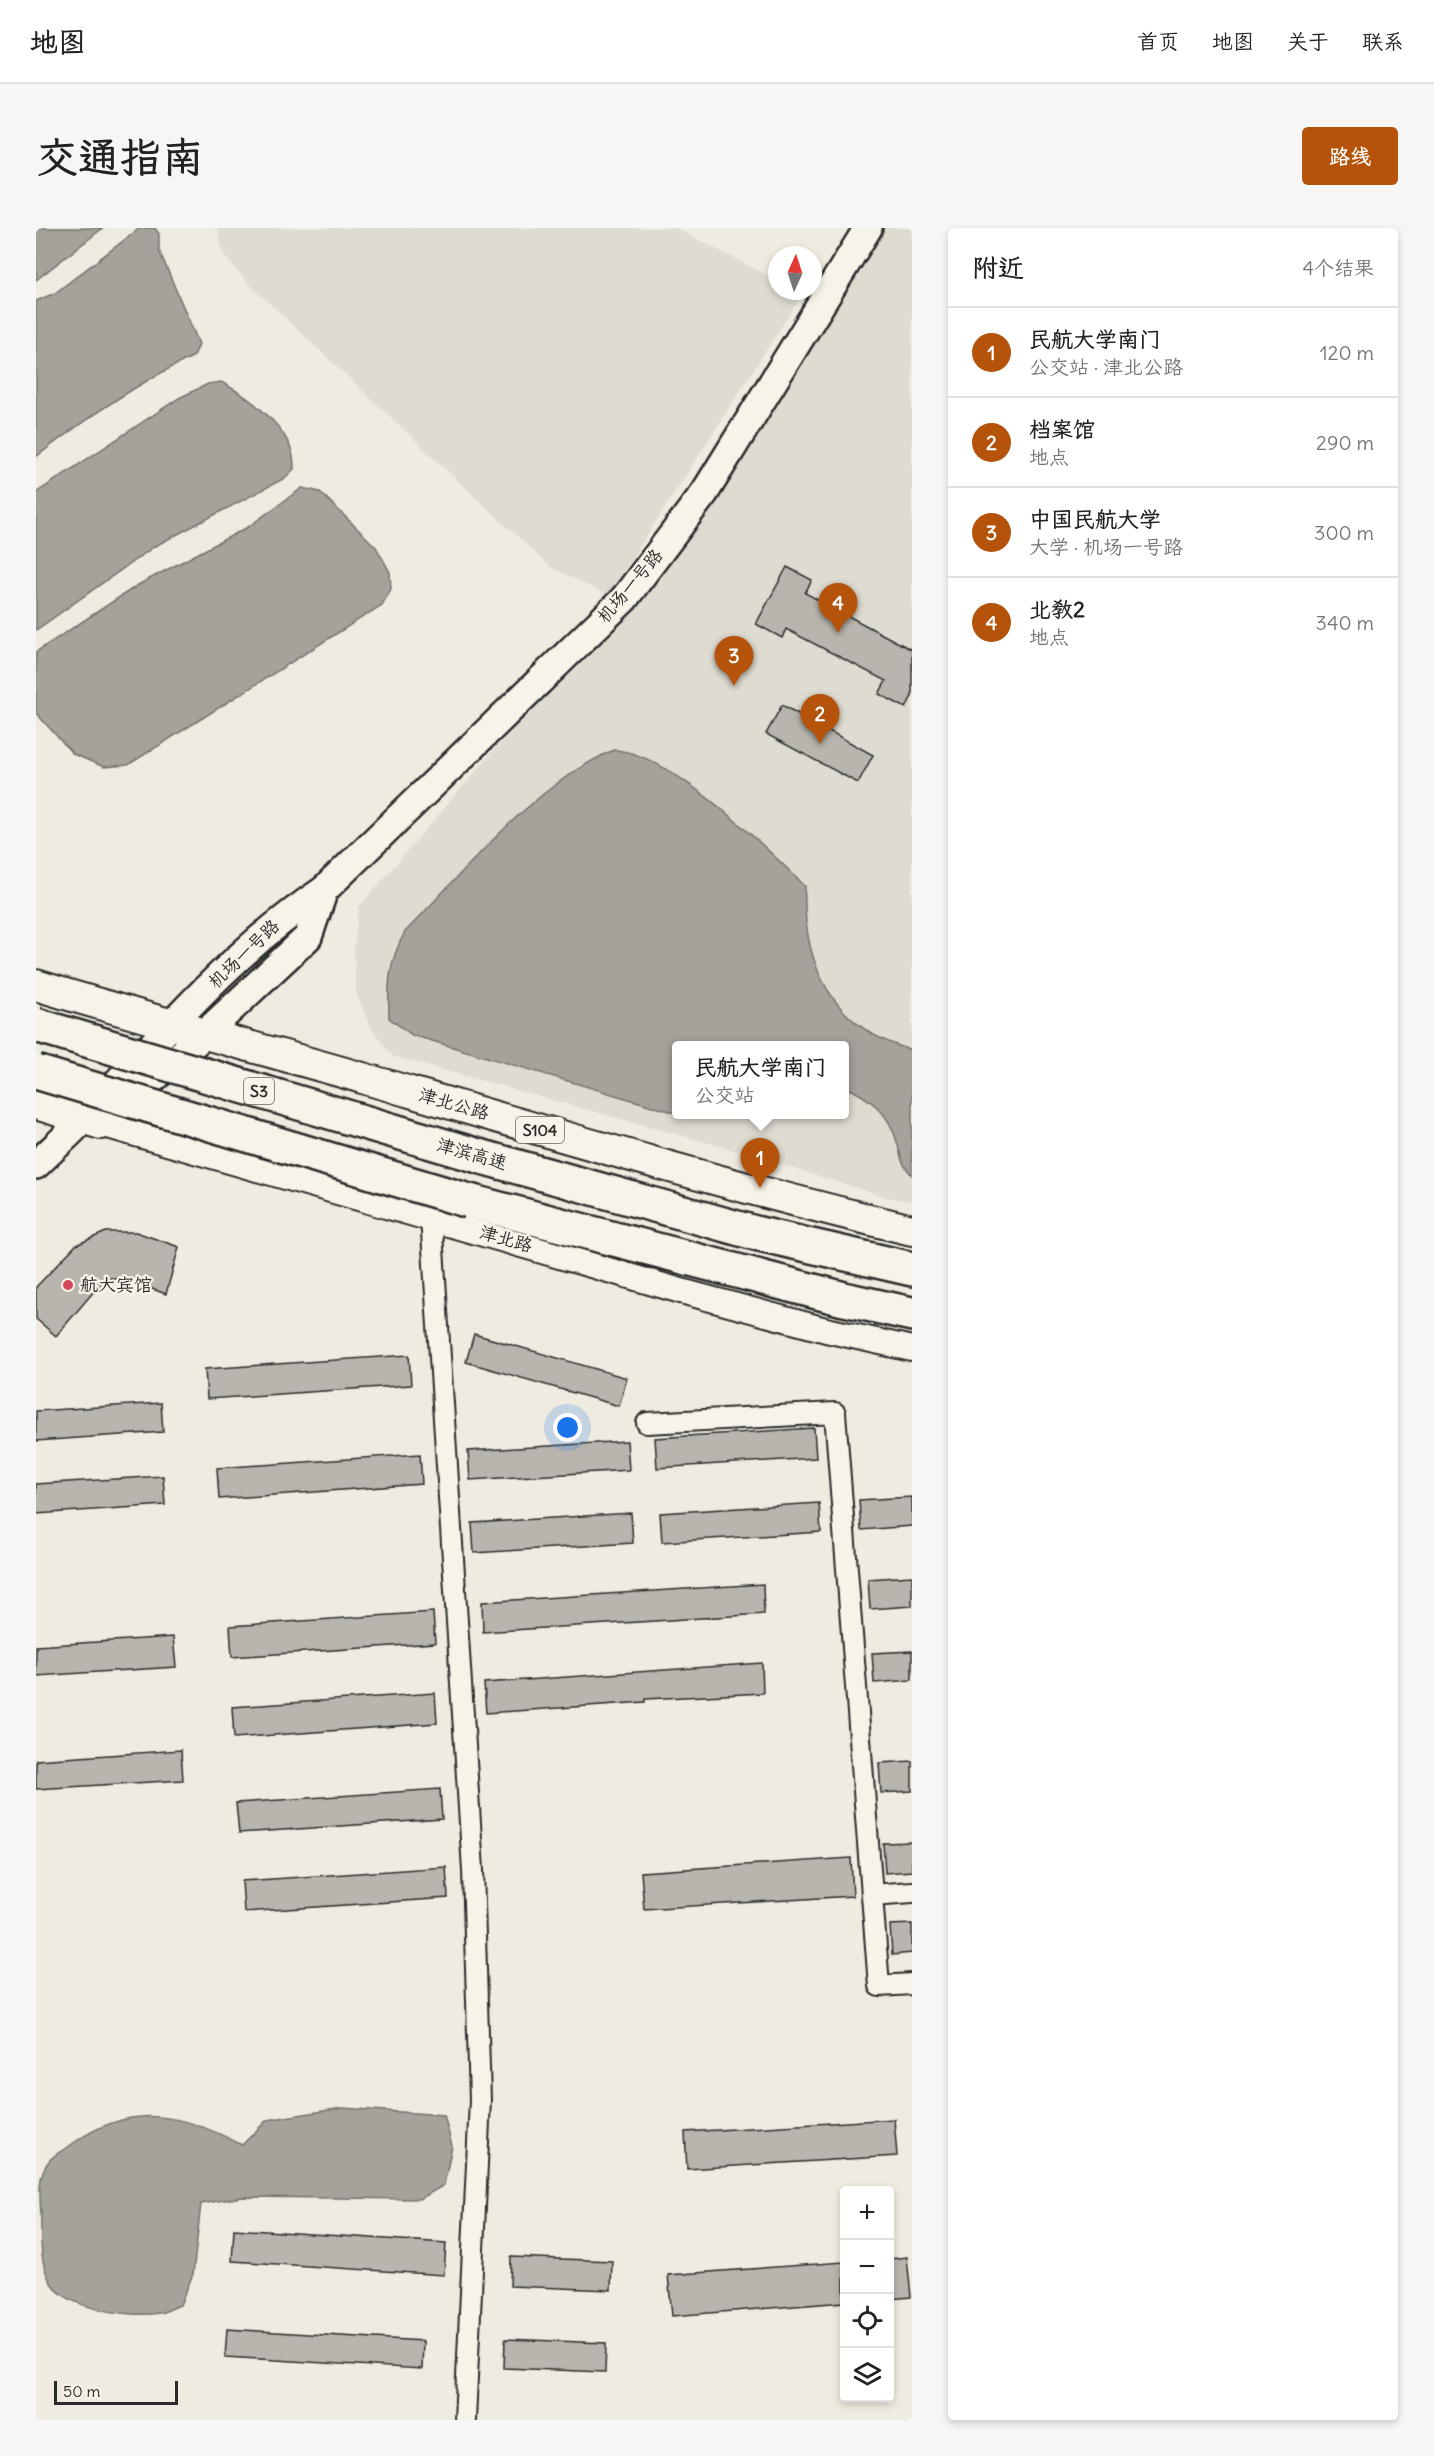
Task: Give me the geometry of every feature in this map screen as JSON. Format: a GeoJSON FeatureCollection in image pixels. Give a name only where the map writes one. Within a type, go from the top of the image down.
{"type":"FeatureCollection","features":[{"type":"Feature","properties":{"kind":"highway","name":"津滨高速"},"geometry":{"type":"LineString","coordinates":[[36,1025],[482,1157],[755,1233],[912,1269]]}},
{"type":"Feature","properties":{"kind":"highway"},"geometry":{"type":"LineString","coordinates":[[36,1072],[469,1201],[832,1296],[912,1314]]}},
{"type":"Feature","properties":{"kind":"main road","name":"机场一号路"},"geometry":{"type":"LineString","coordinates":[[169,1026],[282,917],[324,890],[624,599],[705,492],[868,228]]}},
{"type":"Feature","properties":{"kind":"main road","name":"机场一号路"},"geometry":{"type":"LineString","coordinates":[[202,1037],[308,937],[324,890]]}},
{"type":"Feature","properties":{"kind":"main road","name":"津北公路"},"geometry":{"type":"LineString","coordinates":[[36,985],[202,1037],[763,1203],[912,1239]]}},
{"type":"Feature","properties":{"kind":"main road"},"geometry":{"type":"LineString","coordinates":[[36,1180],[92,1122],[169,1026]]}},
{"type":"Feature","properties":{"kind":"main road","name":"津北公路"},"geometry":{"type":"LineString","coordinates":[[202,1037],[758,1193],[912,1230]]}},
{"type":"Feature","properties":{"kind":"main road"},"geometry":{"type":"LineString","coordinates":[[36,1165],[202,1037]]}},
{"type":"Feature","properties":{"kind":"main road"},"geometry":{"type":"LineString","coordinates":[[36,1104],[92,1122]]}},
{"type":"Feature","properties":{"kind":"street","name":"津北路"},"geometry":{"type":"LineString","coordinates":[[92,1122],[803,1324],[912,1349]]}},
{"type":"Feature","properties":{"kind":"street"},"geometry":{"type":"LineString","coordinates":[[431,1217],[473,1870],[479,2089],[465,2420]]}},
{"type":"Feature","properties":{"kind":"street"},"geometry":{"type":"LineString","coordinates":[[647,1423],[835,1413],[879,1986],[912,1984]]}},
{"type":"Feature","properties":{"kind":"street"},"geometry":{"type":"LineString","coordinates":[[872,1895],[912,1892]]}},
{"type":"Feature","properties":{"kind":"shaded area"},"geometry":{"type":"Polygon","coordinates":[[[36,228],[103,228],[36,280],[36,228]]]}},
{"type":"Feature","properties":{"kind":"shaded area"},"geometry":{"type":"Polygon","coordinates":[[[140,228],[155,228],[159,234],[159,250],[199,344],[194,356],[112,402],[36,457],[36,301],[55,293],[140,228]]]}},
{"type":"Feature","properties":{"kind":"shaded area"},"geometry":{"type":"Polygon","coordinates":[[[217,228],[675,228],[768,275],[768,300],[798,300],[608,596],[549,566],[247,282],[224,255],[217,228]]]}},
{"type":"Feature","properties":{"kind":"shaded area"},"geometry":{"type":"Polygon","coordinates":[[[884,228],[912,228],[912,1201],[886,1197],[720,1146],[392,1056],[370,1026],[356,992],[354,948],[359,907],[522,718],[592,654],[714,507],[884,228]]]}},
{"type":"Feature","properties":{"kind":"shaded area"},"geometry":{"type":"Polygon","coordinates":[[[221,382],[270,417],[288,442],[293,455],[294,469],[285,478],[155,546],[36,630],[36,493],[179,398],[208,384],[221,382]]]}},
{"type":"Feature","properties":{"kind":"shaded area"},"geometry":{"type":"Polygon","coordinates":[[[302,488],[320,492],[376,547],[390,572],[391,589],[382,605],[128,765],[104,767],[73,754],[36,713],[36,652],[138,585],[248,527],[302,488]]]}},
{"type":"Feature","properties":{"kind":"shaded area"},"geometry":{"type":"Polygon","coordinates":[[[614,750],[636,755],[661,767],[688,784],[742,826],[805,886],[805,915],[809,942],[816,967],[827,989],[842,1009],[861,1026],[884,1040],[912,1050],[912,1175],[903,1163],[893,1131],[884,1114],[870,1101],[849,1089],[849,1041],[672,1041],[672,1112],[412,1035],[389,1018],[390,974],[395,954],[405,932],[502,831],[556,784],[584,765],[614,750]]]}},
{"type":"Feature","properties":{"kind":"shaded area"},"geometry":{"type":"Polygon","coordinates":[[[342,2108],[444,2115],[452,2146],[444,2185],[420,2199],[242,2197],[201,2204],[193,2274],[180,2305],[162,2312],[132,2314],[83,2305],[58,2291],[50,2281],[46,2274],[41,2248],[41,2179],[45,2167],[52,2158],[96,2129],[117,2121],[138,2117],[158,2117],[200,2126],[242,2145],[267,2120],[342,2108]]]}},
{"type":"Feature","properties":{"kind":"building"},"geometry":{"type":"Polygon","coordinates":[[[787,567],[812,580],[805,593],[912,650],[912,696],[906,708],[879,694],[886,681],[786,629],[782,638],[756,624],[787,567]]]}},
{"type":"Feature","properties":{"kind":"building"},"geometry":{"type":"Polygon","coordinates":[[[782,705],[873,755],[858,783],[766,734],[782,705]]]}},
{"type":"Feature","properties":{"kind":"building","name":"航大宾馆"},"geometry":{"type":"Polygon","coordinates":[[[106,1232],[136,1232],[179,1247],[166,1294],[125,1279],[110,1278],[101,1283],[56,1336],[36,1319],[36,1287],[76,1245],[106,1232]]]}},
{"type":"Feature","properties":{"kind":"building"},"geometry":{"type":"Polygon","coordinates":[[[474,1334],[627,1378],[619,1406],[466,1362],[474,1334]]]}},
{"type":"Feature","properties":{"kind":"building"},"geometry":{"type":"Polygon","coordinates":[[[409,1355],[411,1385],[207,1399],[205,1369],[409,1355]]]}},
{"type":"Feature","properties":{"kind":"building"},"geometry":{"type":"Polygon","coordinates":[[[161,1403],[163,1432],[36,1441],[36,1411],[161,1403]]]}},
{"type":"Feature","properties":{"kind":"building"},"geometry":{"type":"Polygon","coordinates":[[[814,1428],[816,1458],[657,1468],[655,1438],[814,1428]]]}},
{"type":"Feature","properties":{"kind":"building"},"geometry":{"type":"Polygon","coordinates":[[[627,1441],[629,1470],[470,1480],[468,1451],[627,1441]]]}},
{"type":"Feature","properties":{"kind":"building"},"geometry":{"type":"Polygon","coordinates":[[[420,1454],[422,1484],[219,1499],[217,1468],[420,1454]]]}},
{"type":"Feature","properties":{"kind":"building"},"geometry":{"type":"Polygon","coordinates":[[[163,1476],[165,1505],[36,1514],[36,1484],[163,1476]]]}},
{"type":"Feature","properties":{"kind":"building"},"geometry":{"type":"Polygon","coordinates":[[[912,1497],[912,1526],[861,1530],[859,1500],[912,1497]]]}},
{"type":"Feature","properties":{"kind":"building"},"geometry":{"type":"Polygon","coordinates":[[[819,1503],[821,1532],[662,1542],[660,1513],[819,1503]]]}},
{"type":"Feature","properties":{"kind":"building"},"geometry":{"type":"Polygon","coordinates":[[[631,1513],[633,1543],[474,1553],[472,1523],[631,1513]]]}},
{"type":"Feature","properties":{"kind":"building"},"geometry":{"type":"Polygon","coordinates":[[[912,1576],[912,1606],[870,1609],[868,1579],[912,1576]]]}},
{"type":"Feature","properties":{"kind":"building"},"geometry":{"type":"Polygon","coordinates":[[[763,1584],[764,1614],[483,1632],[482,1602],[763,1584]]]}},
{"type":"Feature","properties":{"kind":"building"},"geometry":{"type":"Polygon","coordinates":[[[433,1612],[435,1643],[232,1657],[230,1626],[433,1612]]]}},
{"type":"Feature","properties":{"kind":"building"},"geometry":{"type":"Polygon","coordinates":[[[173,1637],[176,1667],[36,1676],[36,1646],[173,1637]]]}},
{"type":"Feature","properties":{"kind":"building"},"geometry":{"type":"Polygon","coordinates":[[[912,1651],[912,1680],[874,1683],[872,1653],[912,1651]]]}},
{"type":"Feature","properties":{"kind":"building"},"geometry":{"type":"Polygon","coordinates":[[[762,1663],[763,1693],[645,1699],[645,1702],[486,1713],[484,1683],[762,1663]]]}},
{"type":"Feature","properties":{"kind":"building"},"geometry":{"type":"Polygon","coordinates":[[[435,1693],[437,1723],[234,1738],[232,1707],[435,1693]]]}},
{"type":"Feature","properties":{"kind":"building"},"geometry":{"type":"Polygon","coordinates":[[[181,1750],[183,1780],[36,1789],[36,1760],[181,1750]]]}},
{"type":"Feature","properties":{"kind":"building"},"geometry":{"type":"Polygon","coordinates":[[[912,1761],[912,1791],[881,1793],[879,1763],[912,1761]]]}},
{"type":"Feature","properties":{"kind":"building"},"geometry":{"type":"Polygon","coordinates":[[[440,1789],[442,1819],[239,1833],[236,1803],[440,1789]]]}},
{"type":"Feature","properties":{"kind":"building"},"geometry":{"type":"Polygon","coordinates":[[[912,1842],[912,1871],[885,1873],[883,1843],[912,1842]]]}},
{"type":"Feature","properties":{"kind":"building"},"geometry":{"type":"Polygon","coordinates":[[[851,1858],[853,1896],[644,1909],[641,1872],[851,1858]]]}},
{"type":"Feature","properties":{"kind":"building"},"geometry":{"type":"Polygon","coordinates":[[[446,1867],[448,1898],[244,1912],[242,1881],[446,1867]]]}},
{"type":"Feature","properties":{"kind":"building"},"geometry":{"type":"Polygon","coordinates":[[[912,1924],[912,1953],[892,1955],[890,1925],[912,1924]]]}},
{"type":"Feature","properties":{"kind":"building"},"geometry":{"type":"Polygon","coordinates":[[[894,2119],[897,2156],[687,2169],[685,2132],[894,2119]]]}},
{"type":"Feature","properties":{"kind":"building"},"geometry":{"type":"Polygon","coordinates":[[[234,2229],[446,2243],[444,2275],[232,2261],[234,2229]]]}},
{"type":"Feature","properties":{"kind":"building"},"geometry":{"type":"Polygon","coordinates":[[[511,2257],[612,2261],[611,2290],[510,2286],[511,2257]]]}},
{"type":"Feature","properties":{"kind":"building"},"geometry":{"type":"Polygon","coordinates":[[[907,2257],[911,2297],[894,2299],[894,2259],[907,2257]]]}},
{"type":"Feature","properties":{"kind":"building"},"geometry":{"type":"Polygon","coordinates":[[[840,2262],[840,2302],[672,2316],[668,2275],[840,2262]]]}},
{"type":"Feature","properties":{"kind":"building"},"geometry":{"type":"Polygon","coordinates":[[[227,2329],[423,2341],[422,2369],[225,2357],[227,2329]]]}},
{"type":"Feature","properties":{"kind":"building"},"geometry":{"type":"Polygon","coordinates":[[[505,2339],[606,2343],[605,2372],[504,2368],[505,2339]]]}},
{"type":"Feature","properties":{"kind":"place","name":"北教2"},"geometry":{"type":"Point","coordinates":[838,633]}},
{"type":"Feature","properties":{"kind":"place","name":"中国民航大学"},"geometry":{"type":"Point","coordinates":[734,686]}},
{"type":"Feature","properties":{"kind":"place","name":"档案馆"},"geometry":{"type":"Point","coordinates":[820,744]}},
{"type":"Feature","properties":{"kind":"place","name":"民航大学南门"},"geometry":{"type":"Point","coordinates":[760,1188]}},
{"type":"Feature","properties":{"kind":"place","name":"航大宾馆"},"geometry":{"type":"Point","coordinates":[68,1285]}}]}
